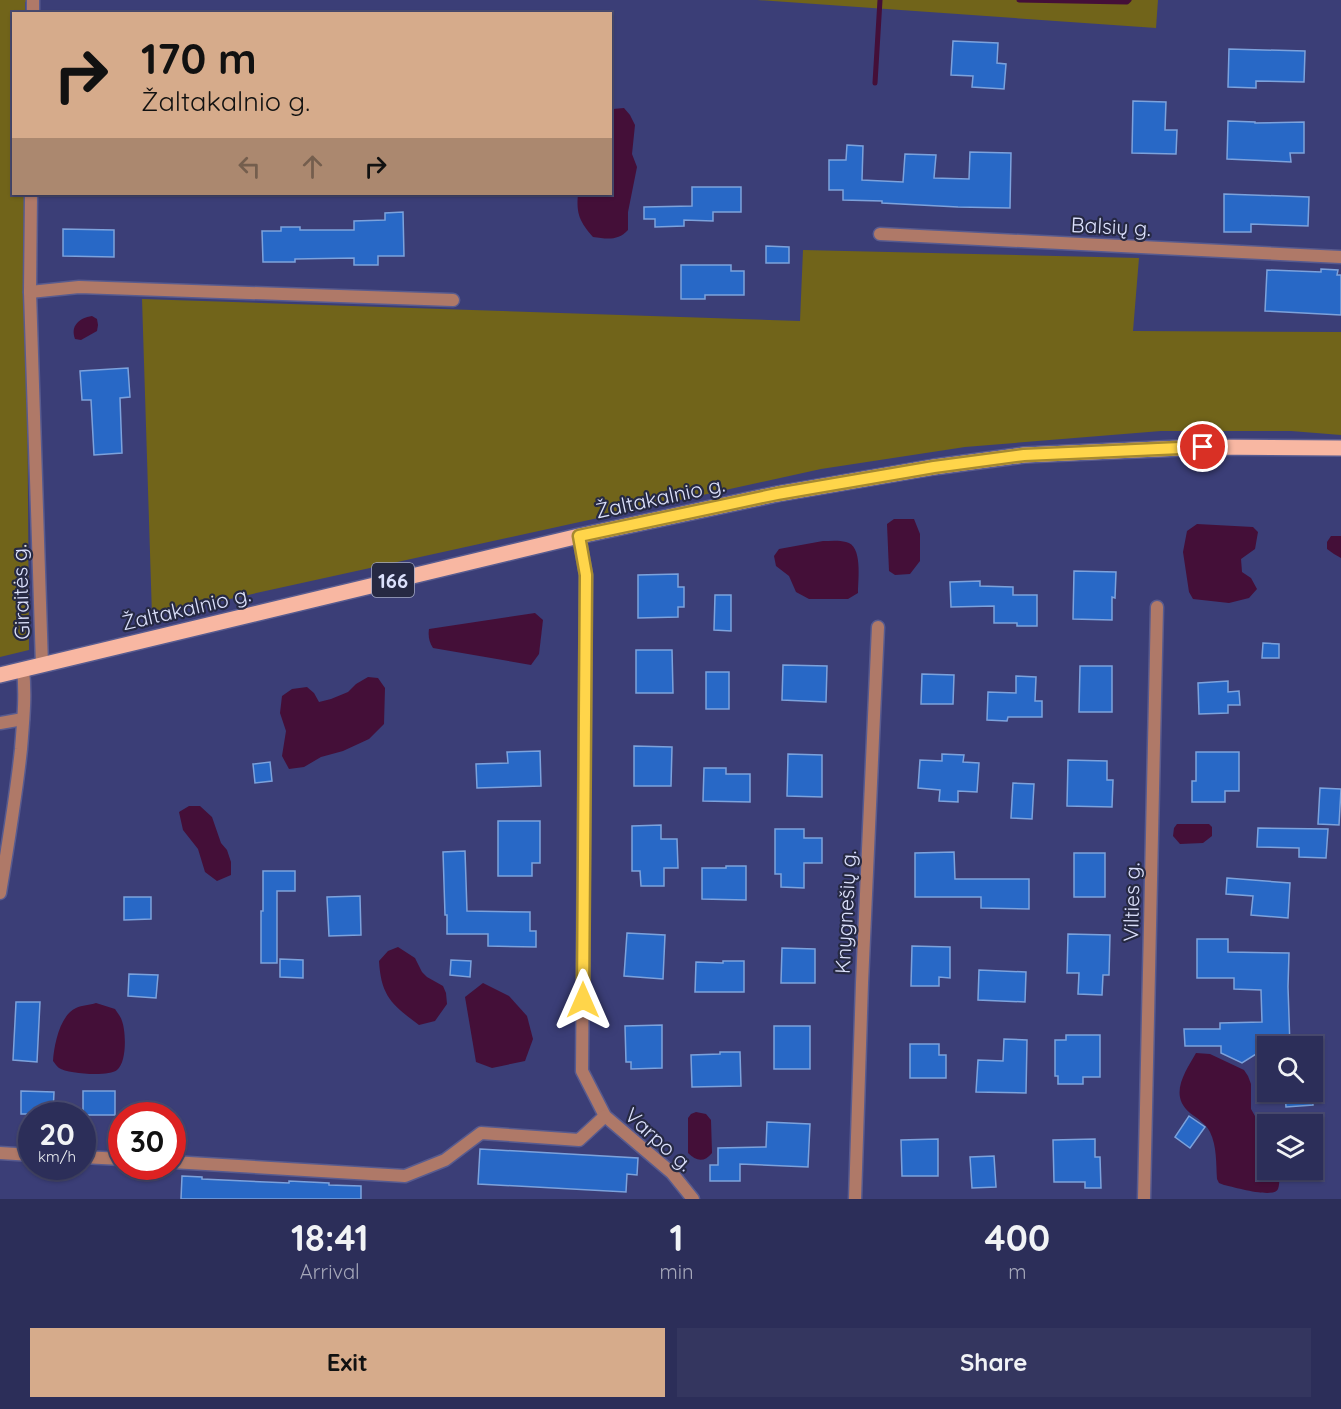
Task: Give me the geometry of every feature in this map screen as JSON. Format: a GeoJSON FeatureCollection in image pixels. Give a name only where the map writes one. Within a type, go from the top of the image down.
{"type":"FeatureCollection","features":[{"type":"Feature","properties":{"kind":"main road","name":"Žaltakalnio g."},"geometry":{"type":"LineString","coordinates":[[0,675],[579,536],[777,494],[934,467],[1024,455],[1203,447],[1341,448]]}},
{"type":"Feature","properties":{"kind":"street","name":"Giraitės g."},"geometry":{"type":"LineString","coordinates":[[31,195],[30,292],[42,665]]}},
{"type":"Feature","properties":{"kind":"street","name":"Balsių g."},"geometry":{"type":"LineString","coordinates":[[880,234],[1341,257]]}},
{"type":"Feature","properties":{"kind":"street"},"geometry":{"type":"LineString","coordinates":[[30,292],[79,287],[453,300]]}},
{"type":"Feature","properties":{"kind":"street","name":"Varpo g."},"geometry":{"type":"LineString","coordinates":[[579,536],[586,575],[582,1071],[604,1116],[672,1173],[693,1199]]}},
{"type":"Feature","properties":{"kind":"street","name":"Vilties g."},"geometry":{"type":"LineString","coordinates":[[1144,1199],[1157,607]]}},
{"type":"Feature","properties":{"kind":"street","name":"Knygnešių g."},"geometry":{"type":"LineString","coordinates":[[855,1199],[862,971],[878,627]]}},
{"type":"Feature","properties":{"kind":"street"},"geometry":{"type":"LineString","coordinates":[[0,893],[16,798],[23,719],[23,670]]}},
{"type":"Feature","properties":{"kind":"street"},"geometry":{"type":"LineString","coordinates":[[0,723],[23,719]]}},
{"type":"Feature","properties":{"kind":"street"},"geometry":{"type":"LineString","coordinates":[[186,1163],[405,1176],[445,1160],[481,1133],[579,1140],[604,1116]]}},
{"type":"Feature","properties":{"kind":"street"},"geometry":{"type":"LineString","coordinates":[[0,1153],[18,1154]]}},
{"type":"Feature","properties":{"kind":"shaded area"},"geometry":{"type":"Polygon","coordinates":[[[0,0],[37,0],[25,2],[25,12],[12,12],[12,195],[26,195],[29,650],[0,657],[0,0]]]}},
{"type":"Feature","properties":{"kind":"shaded area"},"geometry":{"type":"Polygon","coordinates":[[[757,0],[1158,0],[1156,28],[757,0]]]}},
{"type":"Feature","properties":{"kind":"shaded area"},"geometry":{"type":"Polygon","coordinates":[[[624,108],[635,125],[632,154],[637,167],[628,212],[628,230],[616,238],[608,239],[593,237],[585,227],[580,217],[578,195],[612,195],[613,109],[624,108]]]}},
{"type":"Feature","properties":{"kind":"shaded area"},"geometry":{"type":"Polygon","coordinates":[[[803,250],[1139,258],[1133,331],[1341,332],[1341,435],[1291,431],[1161,431],[965,447],[821,469],[152,616],[142,299],[800,321],[803,250]]]}},
{"type":"Feature","properties":{"kind":"shaded area"},"geometry":{"type":"Polygon","coordinates":[[[92,316],[97,319],[97,331],[81,340],[75,339],[74,330],[77,323],[92,316]]]}},
{"type":"Feature","properties":{"kind":"shaded area"},"geometry":{"type":"Polygon","coordinates":[[[894,519],[914,519],[920,534],[920,561],[910,574],[895,575],[889,571],[887,524],[894,519]]]}},
{"type":"Feature","properties":{"kind":"shaded area"},"geometry":{"type":"Polygon","coordinates":[[[1197,524],[1253,527],[1258,532],[1255,549],[1241,559],[1242,572],[1251,578],[1257,589],[1249,598],[1229,603],[1193,599],[1189,592],[1183,552],[1187,531],[1197,524]]]}},
{"type":"Feature","properties":{"kind":"shaded area"},"geometry":{"type":"Polygon","coordinates":[[[1331,536],[1341,536],[1341,558],[1327,549],[1327,542],[1331,536]]]}},
{"type":"Feature","properties":{"kind":"shaded area"},"geometry":{"type":"Polygon","coordinates":[[[823,541],[846,542],[855,549],[858,564],[858,593],[848,599],[809,599],[796,592],[789,576],[776,566],[774,556],[779,549],[823,541]]]}},
{"type":"Feature","properties":{"kind":"shaded area"},"geometry":{"type":"Polygon","coordinates":[[[535,613],[543,620],[539,654],[531,665],[433,648],[429,637],[429,629],[535,613]]]}},
{"type":"Feature","properties":{"kind":"shaded area"},"geometry":{"type":"Polygon","coordinates":[[[368,677],[378,678],[385,688],[384,724],[369,739],[343,751],[321,757],[304,767],[289,769],[282,756],[286,731],[280,713],[282,696],[292,689],[307,687],[319,702],[348,692],[368,677]]]}},
{"type":"Feature","properties":{"kind":"shaded area"},"geometry":{"type":"Polygon","coordinates":[[[189,806],[200,806],[212,817],[221,843],[227,850],[231,862],[231,875],[217,881],[205,872],[198,849],[183,830],[179,812],[189,806]]]}},
{"type":"Feature","properties":{"kind":"shaded area"},"geometry":{"type":"Polygon","coordinates":[[[1177,824],[1209,824],[1212,827],[1212,836],[1203,843],[1180,844],[1173,836],[1177,824]]]}},
{"type":"Feature","properties":{"kind":"shaded area"},"geometry":{"type":"Polygon","coordinates":[[[398,947],[415,958],[427,977],[443,986],[447,1004],[435,1021],[419,1025],[395,1005],[385,991],[379,961],[388,951],[398,947]]]}},
{"type":"Feature","properties":{"kind":"shaded area"},"geometry":{"type":"Polygon","coordinates":[[[483,983],[509,996],[527,1016],[533,1039],[525,1061],[492,1068],[476,1062],[465,997],[483,983]]]}},
{"type":"Feature","properties":{"kind":"shaded area"},"geometry":{"type":"Polygon","coordinates":[[[96,1003],[115,1009],[121,1019],[125,1047],[123,1061],[117,1070],[98,1074],[71,1072],[59,1068],[53,1061],[56,1039],[62,1024],[70,1012],[76,1008],[96,1003]]]}},
{"type":"Feature","properties":{"kind":"shaded area"},"geometry":{"type":"Polygon","coordinates":[[[1196,1053],[1210,1054],[1244,1070],[1251,1084],[1251,1109],[1257,1117],[1257,1180],[1279,1180],[1279,1187],[1275,1192],[1253,1192],[1219,1183],[1215,1149],[1210,1132],[1190,1113],[1180,1099],[1181,1083],[1196,1053]]]}},
{"type":"Feature","properties":{"kind":"shaded area"},"geometry":{"type":"Polygon","coordinates":[[[696,1112],[706,1114],[711,1120],[712,1153],[703,1160],[694,1158],[688,1153],[688,1118],[696,1112]]]}},
{"type":"Feature","properties":{"kind":"building"},"geometry":{"type":"Polygon","coordinates":[[[953,41],[998,43],[997,63],[1006,64],[1004,89],[972,87],[973,76],[951,75],[953,41]]]}},
{"type":"Feature","properties":{"kind":"building"},"geometry":{"type":"Polygon","coordinates":[[[1229,49],[1305,51],[1304,82],[1256,81],[1256,88],[1228,87],[1229,49]]]}},
{"type":"Feature","properties":{"kind":"building"},"geometry":{"type":"Polygon","coordinates":[[[1133,101],[1166,102],[1165,130],[1177,130],[1176,154],[1132,153],[1133,101]]]}},
{"type":"Feature","properties":{"kind":"building"},"geometry":{"type":"Polygon","coordinates":[[[1228,121],[1304,122],[1304,153],[1290,153],[1291,162],[1227,159],[1228,121]]]}},
{"type":"Feature","properties":{"kind":"building"},"geometry":{"type":"Polygon","coordinates":[[[847,145],[863,146],[862,180],[903,182],[905,154],[936,155],[934,178],[969,179],[970,152],[1011,153],[1010,208],[843,200],[843,190],[829,190],[829,160],[846,160],[847,145]]]}},
{"type":"Feature","properties":{"kind":"building"},"geometry":{"type":"Polygon","coordinates":[[[692,187],[741,187],[741,212],[713,212],[713,221],[684,220],[684,226],[655,227],[655,219],[644,219],[644,207],[692,206],[692,187]]]}},
{"type":"Feature","properties":{"kind":"building"},"geometry":{"type":"Polygon","coordinates":[[[1224,194],[1309,197],[1308,226],[1251,224],[1251,232],[1224,232],[1224,194]]]}},
{"type":"Feature","properties":{"kind":"building"},"geometry":{"type":"Polygon","coordinates":[[[403,212],[404,256],[378,256],[378,265],[354,265],[354,258],[263,262],[262,231],[281,231],[281,227],[300,227],[300,230],[354,230],[354,221],[385,220],[385,213],[403,212]]]}},
{"type":"Feature","properties":{"kind":"building"},"geometry":{"type":"Polygon","coordinates":[[[63,229],[114,230],[114,257],[63,256],[63,229]]]}},
{"type":"Feature","properties":{"kind":"building"},"geometry":{"type":"Polygon","coordinates":[[[766,246],[789,247],[789,263],[766,263],[766,246]]]}},
{"type":"Feature","properties":{"kind":"building"},"geometry":{"type":"Polygon","coordinates":[[[681,265],[731,265],[731,271],[744,271],[744,295],[705,295],[705,299],[681,299],[681,265]]]}},
{"type":"Feature","properties":{"kind":"building"},"geometry":{"type":"Polygon","coordinates":[[[1321,269],[1338,270],[1337,275],[1341,275],[1341,315],[1265,311],[1267,270],[1321,272],[1321,269]]]}},
{"type":"Feature","properties":{"kind":"building"},"geometry":{"type":"Polygon","coordinates":[[[128,368],[130,397],[120,398],[122,453],[94,455],[91,400],[82,400],[80,371],[128,368]]]}},
{"type":"Feature","properties":{"kind":"building"},"geometry":{"type":"Polygon","coordinates":[[[1074,571],[1116,572],[1115,598],[1112,597],[1112,620],[1073,619],[1074,571]]]}},
{"type":"Feature","properties":{"kind":"building"},"geometry":{"type":"Polygon","coordinates":[[[678,574],[678,587],[684,587],[684,607],[678,607],[678,617],[638,618],[638,575],[678,574]]]}},
{"type":"Feature","properties":{"kind":"building"},"geometry":{"type":"Polygon","coordinates":[[[980,581],[980,586],[1013,587],[1013,595],[1037,595],[1037,626],[994,623],[994,606],[951,607],[950,582],[980,581]]]}},
{"type":"Feature","properties":{"kind":"building"},"geometry":{"type":"Polygon","coordinates":[[[715,595],[731,595],[731,631],[714,630],[715,595]]]}},
{"type":"Feature","properties":{"kind":"building"},"geometry":{"type":"Polygon","coordinates":[[[1263,643],[1279,644],[1279,658],[1262,658],[1263,643]]]}},
{"type":"Feature","properties":{"kind":"building"},"geometry":{"type":"Polygon","coordinates":[[[636,650],[672,650],[673,693],[636,693],[636,650]]]}},
{"type":"Feature","properties":{"kind":"building"},"geometry":{"type":"Polygon","coordinates":[[[783,665],[827,666],[826,702],[782,700],[783,665]]]}},
{"type":"Feature","properties":{"kind":"building"},"geometry":{"type":"Polygon","coordinates":[[[1080,666],[1112,666],[1112,712],[1079,712],[1080,666]]]}},
{"type":"Feature","properties":{"kind":"building"},"geometry":{"type":"Polygon","coordinates":[[[706,672],[729,672],[729,709],[706,709],[706,672]]]}},
{"type":"Feature","properties":{"kind":"building"},"geometry":{"type":"Polygon","coordinates":[[[922,674],[954,675],[953,704],[921,704],[922,674]]]}},
{"type":"Feature","properties":{"kind":"building"},"geometry":{"type":"Polygon","coordinates":[[[1016,676],[1036,677],[1035,701],[1042,701],[1042,717],[1008,717],[1007,721],[987,720],[988,692],[1016,693],[1016,676]]]}},
{"type":"Feature","properties":{"kind":"building"},"geometry":{"type":"Polygon","coordinates":[[[1228,681],[1228,692],[1239,691],[1240,705],[1228,705],[1228,713],[1199,714],[1198,683],[1228,681]]]}},
{"type":"Feature","properties":{"kind":"building"},"geometry":{"type":"Polygon","coordinates":[[[634,746],[672,747],[671,786],[634,786],[634,746]]]}},
{"type":"Feature","properties":{"kind":"building"},"geometry":{"type":"Polygon","coordinates":[[[540,751],[541,786],[477,788],[476,764],[508,763],[507,752],[540,751]]]}},
{"type":"Feature","properties":{"kind":"building"},"geometry":{"type":"Polygon","coordinates":[[[1196,752],[1239,752],[1239,791],[1225,791],[1225,802],[1192,802],[1192,781],[1196,781],[1196,752]]]}},
{"type":"Feature","properties":{"kind":"building"},"geometry":{"type":"Polygon","coordinates":[[[788,754],[822,755],[822,797],[787,796],[788,754]]]}},
{"type":"Feature","properties":{"kind":"building"},"geometry":{"type":"Polygon","coordinates":[[[942,754],[964,755],[963,762],[979,763],[977,792],[958,791],[958,802],[939,801],[940,790],[918,788],[920,760],[942,761],[942,754]]]}},
{"type":"Feature","properties":{"kind":"building"},"geometry":{"type":"Polygon","coordinates":[[[1068,760],[1107,761],[1107,780],[1113,780],[1112,807],[1067,806],[1068,760]]]}},
{"type":"Feature","properties":{"kind":"building"},"geometry":{"type":"Polygon","coordinates":[[[270,762],[272,781],[255,783],[253,764],[270,762]]]}},
{"type":"Feature","properties":{"kind":"building"},"geometry":{"type":"Polygon","coordinates":[[[704,768],[726,768],[726,774],[750,774],[750,802],[703,801],[704,768]]]}},
{"type":"Feature","properties":{"kind":"building"},"geometry":{"type":"Polygon","coordinates":[[[1013,783],[1034,784],[1032,819],[1011,818],[1013,783]]]}},
{"type":"Feature","properties":{"kind":"building"},"geometry":{"type":"Polygon","coordinates":[[[1320,788],[1341,789],[1339,825],[1318,824],[1320,788]]]}},
{"type":"Feature","properties":{"kind":"building"},"geometry":{"type":"Polygon","coordinates":[[[498,821],[540,821],[540,863],[532,863],[532,876],[498,876],[498,821]]]}},
{"type":"Feature","properties":{"kind":"building"},"geometry":{"type":"Polygon","coordinates":[[[661,825],[661,839],[677,839],[678,868],[664,868],[664,886],[641,886],[640,871],[632,871],[632,826],[661,825]]]}},
{"type":"Feature","properties":{"kind":"building"},"geometry":{"type":"Polygon","coordinates":[[[1258,828],[1328,829],[1326,858],[1299,857],[1299,848],[1257,847],[1258,828]]]}},
{"type":"Feature","properties":{"kind":"building"},"geometry":{"type":"Polygon","coordinates":[[[775,829],[804,829],[804,838],[822,838],[822,863],[804,863],[804,888],[781,887],[781,874],[775,874],[775,829]]]}},
{"type":"Feature","properties":{"kind":"building"},"geometry":{"type":"Polygon","coordinates":[[[465,851],[467,911],[530,912],[530,931],[536,931],[536,947],[488,946],[488,934],[447,934],[443,852],[465,851]]]}},
{"type":"Feature","properties":{"kind":"building"},"geometry":{"type":"Polygon","coordinates":[[[954,852],[955,879],[1029,879],[1029,909],[981,908],[981,897],[915,897],[915,853],[954,852]]]}},
{"type":"Feature","properties":{"kind":"building"},"geometry":{"type":"Polygon","coordinates":[[[1074,853],[1105,853],[1105,897],[1074,897],[1074,853]]]}},
{"type":"Feature","properties":{"kind":"building"},"geometry":{"type":"Polygon","coordinates":[[[726,866],[746,866],[746,900],[702,899],[702,868],[726,868],[726,866]]]}},
{"type":"Feature","properties":{"kind":"building"},"geometry":{"type":"Polygon","coordinates":[[[263,871],[295,871],[295,891],[277,891],[277,963],[261,963],[263,871]]]}},
{"type":"Feature","properties":{"kind":"building"},"geometry":{"type":"Polygon","coordinates":[[[1227,878],[1290,883],[1288,918],[1251,915],[1253,896],[1226,894],[1227,878]]]}},
{"type":"Feature","properties":{"kind":"building"},"geometry":{"type":"Polygon","coordinates":[[[360,896],[361,935],[329,936],[327,897],[360,896]]]}},
{"type":"Feature","properties":{"kind":"building"},"geometry":{"type":"Polygon","coordinates":[[[124,897],[151,897],[151,919],[124,920],[124,897]]]}},
{"type":"Feature","properties":{"kind":"building"},"geometry":{"type":"Polygon","coordinates":[[[627,933],[665,935],[663,979],[624,976],[627,933]]]}},
{"type":"Feature","properties":{"kind":"building"},"geometry":{"type":"Polygon","coordinates":[[[1068,934],[1110,935],[1109,975],[1103,975],[1102,995],[1078,994],[1079,973],[1067,973],[1068,934]]]}},
{"type":"Feature","properties":{"kind":"building"},"geometry":{"type":"Polygon","coordinates":[[[1197,939],[1228,939],[1228,952],[1289,953],[1290,1036],[1257,1036],[1257,1054],[1242,1063],[1221,1053],[1221,1046],[1185,1046],[1184,1029],[1220,1029],[1220,1023],[1262,1022],[1261,990],[1234,989],[1234,978],[1197,978],[1197,939]]]}},
{"type":"Feature","properties":{"kind":"building"},"geometry":{"type":"Polygon","coordinates":[[[912,946],[950,947],[950,978],[939,977],[939,986],[911,986],[912,946]]]}},
{"type":"Feature","properties":{"kind":"building"},"geometry":{"type":"Polygon","coordinates":[[[782,948],[815,949],[815,983],[781,983],[782,948]]]}},
{"type":"Feature","properties":{"kind":"building"},"geometry":{"type":"Polygon","coordinates":[[[280,959],[303,960],[303,978],[280,977],[280,959]]]}},
{"type":"Feature","properties":{"kind":"building"},"geometry":{"type":"Polygon","coordinates":[[[451,960],[471,961],[470,977],[450,975],[451,960]]]}},
{"type":"Feature","properties":{"kind":"building"},"geometry":{"type":"Polygon","coordinates":[[[723,961],[744,961],[744,992],[695,992],[696,962],[723,963],[723,961]]]}},
{"type":"Feature","properties":{"kind":"building"},"geometry":{"type":"Polygon","coordinates":[[[979,970],[1026,972],[1025,1002],[978,1000],[979,970]]]}},
{"type":"Feature","properties":{"kind":"building"},"geometry":{"type":"Polygon","coordinates":[[[129,974],[158,975],[156,998],[128,996],[129,974]]]}},
{"type":"Feature","properties":{"kind":"building"},"geometry":{"type":"Polygon","coordinates":[[[16,1002],[40,1002],[37,1062],[13,1060],[16,1002]]]}},
{"type":"Feature","properties":{"kind":"building"},"geometry":{"type":"Polygon","coordinates":[[[662,1025],[662,1068],[631,1069],[631,1062],[626,1062],[625,1026],[662,1025]]]}},
{"type":"Feature","properties":{"kind":"building"},"geometry":{"type":"Polygon","coordinates":[[[774,1026],[810,1026],[810,1069],[774,1069],[774,1026]]]}},
{"type":"Feature","properties":{"kind":"building"},"geometry":{"type":"Polygon","coordinates":[[[1066,1035],[1100,1035],[1100,1077],[1083,1077],[1083,1084],[1058,1084],[1058,1076],[1055,1076],[1055,1040],[1066,1040],[1066,1035]]]}},
{"type":"Feature","properties":{"kind":"building"},"geometry":{"type":"Polygon","coordinates":[[[1004,1039],[1027,1040],[1026,1093],[976,1092],[978,1060],[1003,1061],[1004,1039]]]}},
{"type":"Feature","properties":{"kind":"building"},"geometry":{"type":"Polygon","coordinates":[[[910,1044],[939,1044],[939,1055],[946,1055],[946,1078],[910,1078],[910,1044]]]}},
{"type":"Feature","properties":{"kind":"building"},"geometry":{"type":"Polygon","coordinates":[[[720,1052],[740,1052],[741,1086],[692,1087],[691,1055],[720,1054],[720,1052]]]}},
{"type":"Feature","properties":{"kind":"building"},"geometry":{"type":"Polygon","coordinates":[[[21,1091],[54,1092],[54,1102],[21,1102],[21,1091]]]}},
{"type":"Feature","properties":{"kind":"building"},"geometry":{"type":"Polygon","coordinates":[[[83,1091],[115,1091],[115,1102],[108,1102],[108,1115],[96,1115],[96,1102],[83,1102],[83,1091]]]}},
{"type":"Feature","properties":{"kind":"building"},"geometry":{"type":"Polygon","coordinates":[[[1286,1102],[1313,1102],[1313,1105],[1286,1107],[1286,1102]]]}},
{"type":"Feature","properties":{"kind":"building"},"geometry":{"type":"Polygon","coordinates":[[[1189,1116],[1205,1127],[1190,1148],[1175,1137],[1189,1116]]]}},
{"type":"Feature","properties":{"kind":"building"},"geometry":{"type":"Polygon","coordinates":[[[767,1122],[810,1124],[808,1167],[740,1164],[740,1181],[710,1181],[710,1165],[718,1165],[718,1148],[766,1147],[767,1122]]]}},
{"type":"Feature","properties":{"kind":"building"},"geometry":{"type":"Polygon","coordinates":[[[938,1139],[938,1176],[902,1176],[901,1140],[938,1139]]]}},
{"type":"Feature","properties":{"kind":"building"},"geometry":{"type":"Polygon","coordinates":[[[1095,1139],[1095,1157],[1100,1157],[1101,1188],[1085,1188],[1085,1182],[1054,1182],[1053,1140],[1095,1139]]]}},
{"type":"Feature","properties":{"kind":"building"},"geometry":{"type":"Polygon","coordinates":[[[480,1149],[638,1158],[637,1175],[627,1174],[626,1192],[478,1184],[480,1149]]]}},
{"type":"Feature","properties":{"kind":"building"},"geometry":{"type":"Polygon","coordinates":[[[994,1156],[996,1187],[972,1188],[970,1157],[994,1156]]]}},
{"type":"Feature","properties":{"kind":"building"},"geometry":{"type":"Polygon","coordinates":[[[186,1176],[202,1177],[202,1179],[289,1183],[289,1181],[361,1186],[361,1199],[181,1199],[182,1180],[186,1180],[186,1176]]]}},
{"type":"Feature","properties":{"kind":"waterway"},"geometry":{"type":"LineString","coordinates":[[875,83],[880,0]]}},
{"type":"Feature","properties":{"kind":"waterway"},"geometry":{"type":"LineString","coordinates":[[1019,0],[1127,2],[1129,0]]}},
{"type":"Feature","properties":{"kind":"route"},"geometry":{"type":"LineString","coordinates":[[583,1000],[586,575],[579,536],[777,494],[934,467],[1024,455],[1203,447]]}}]}
